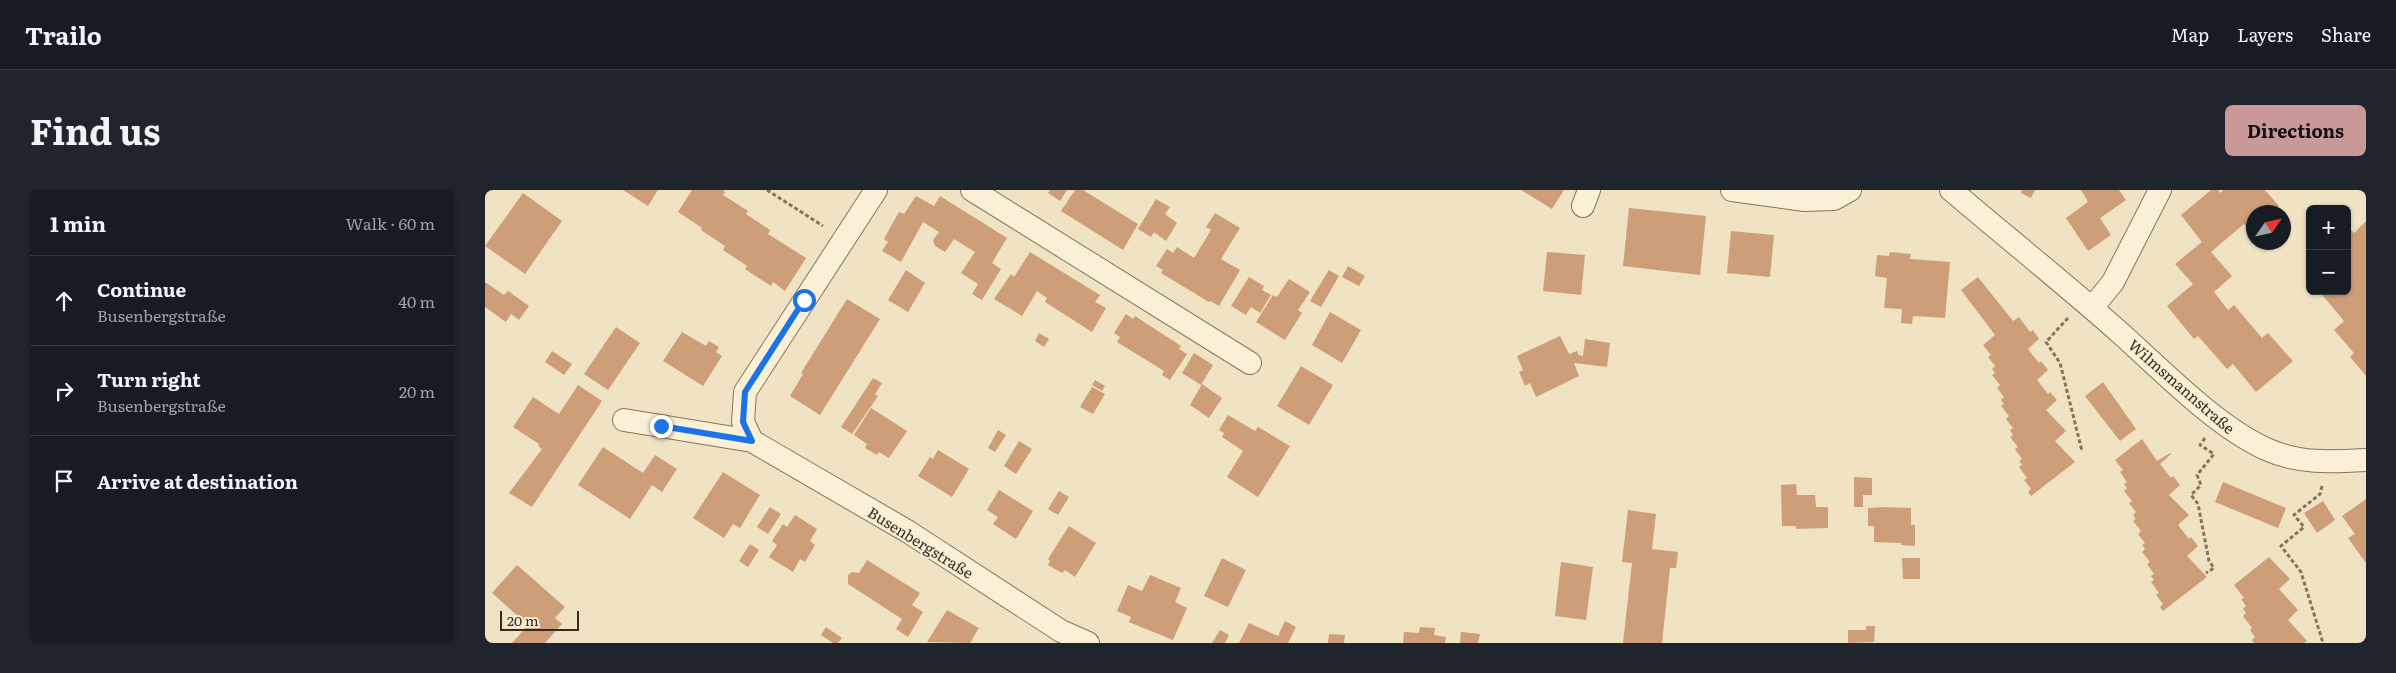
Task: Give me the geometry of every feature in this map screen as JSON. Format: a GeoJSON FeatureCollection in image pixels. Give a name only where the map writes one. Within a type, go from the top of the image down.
{"type":"FeatureCollection","features":[{"type":"Feature","properties":{"kind":"street"},"geometry":{"type":"LineString","coordinates":[[752,441],[743,422],[745,392],[876,190]]}},
{"type":"Feature","properties":{"kind":"street"},"geometry":{"type":"LineString","coordinates":[[972,190],[1250,363]]}},
{"type":"Feature","properties":{"kind":"street"},"geometry":{"type":"LineString","coordinates":[[1732,190],[1805,200],[1834,199],[1850,190]]}},
{"type":"Feature","properties":{"kind":"street","name":"Wilmsmannstraße"},"geometry":{"type":"LineString","coordinates":[[1951,190],[2092,308],[2218,419],[2244,438],[2292,459],[2316,462],[2366,460]]}},
{"type":"Feature","properties":{"kind":"street"},"geometry":{"type":"LineString","coordinates":[[2092,308],[2113,282],[2160,190]]}},
{"type":"Feature","properties":{"kind":"street","name":"Busenbergstraße"},"geometry":{"type":"LineString","coordinates":[[624,420],[752,441],[907,531],[1061,631],[1088,643]]}},
{"type":"Feature","properties":{"kind":"path"},"geometry":{"type":"LineString","coordinates":[[767,190],[819,224]]}},
{"type":"Feature","properties":{"kind":"path"},"geometry":{"type":"LineString","coordinates":[[2069,317],[2046,342],[2060,363],[2082,450]]}},
{"type":"Feature","properties":{"kind":"path"},"geometry":{"type":"LineString","coordinates":[[2202,442],[2200,445],[2214,454],[2197,475],[2201,485],[2191,495],[2199,504],[2209,561],[2214,568],[2206,574]]}},
{"type":"Feature","properties":{"kind":"path"},"geometry":{"type":"LineString","coordinates":[[2322,484],[2320,494],[2294,515],[2304,528],[2281,546],[2301,572],[2323,643]]}},
{"type":"Feature","properties":{"kind":"building"},"geometry":{"type":"Polygon","coordinates":[[[623,190],[658,190],[648,206],[623,190]]]}},
{"type":"Feature","properties":{"kind":"building"},"geometry":{"type":"Polygon","coordinates":[[[692,190],[723,190],[725,192],[723,195],[748,211],[746,214],[770,230],[768,234],[806,258],[785,291],[773,282],[771,286],[745,269],[747,266],[723,250],[725,246],[678,212],[692,190]]]}},
{"type":"Feature","properties":{"kind":"building"},"geometry":{"type":"Polygon","coordinates":[[[1050,190],[1067,190],[1060,201],[1048,193],[1050,190]]]}},
{"type":"Feature","properties":{"kind":"building"},"geometry":{"type":"Polygon","coordinates":[[[1075,190],[1083,190],[1138,224],[1123,250],[1061,211],[1075,190]]]}},
{"type":"Feature","properties":{"kind":"building"},"geometry":{"type":"Polygon","coordinates":[[[1521,190],[1564,190],[1552,209],[1521,190]]]}},
{"type":"Feature","properties":{"kind":"building"},"geometry":{"type":"Polygon","coordinates":[[[2022,190],[2035,190],[2031,198],[2021,193],[2022,190]]]}},
{"type":"Feature","properties":{"kind":"building"},"geometry":{"type":"Polygon","coordinates":[[[2081,190],[2119,190],[2126,200],[2100,218],[2111,235],[2088,251],[2066,218],[2088,202],[2081,190]]]}},
{"type":"Feature","properties":{"kind":"building"},"geometry":{"type":"Polygon","coordinates":[[[2211,190],[2218,190],[2220,193],[2223,190],[2265,190],[2278,205],[2246,205],[2246,226],[2244,224],[2211,252],[2232,276],[2214,292],[2228,310],[2234,305],[2262,338],[2268,333],[2293,361],[2256,392],[2233,364],[2227,369],[2198,336],[2194,339],[2167,306],[2193,284],[2175,264],[2202,242],[2181,215],[2211,190]]]}},
{"type":"Feature","properties":{"kind":"building"},"geometry":{"type":"Polygon","coordinates":[[[523,193],[562,221],[525,274],[485,246],[523,193]]]}},
{"type":"Feature","properties":{"kind":"building"},"geometry":{"type":"Polygon","coordinates":[[[916,196],[934,206],[940,196],[1007,238],[992,263],[1001,269],[982,300],[972,294],[978,284],[961,273],[975,252],[954,239],[945,252],[935,246],[933,240],[939,232],[923,222],[901,262],[882,251],[888,242],[884,239],[899,212],[904,214],[916,196]]]}},
{"type":"Feature","properties":{"kind":"building"},"geometry":{"type":"Polygon","coordinates":[[[1156,199],[1170,207],[1165,214],[1177,223],[1166,241],[1154,232],[1151,237],[1138,229],[1156,199]]]}},
{"type":"Feature","properties":{"kind":"building"},"geometry":{"type":"Polygon","coordinates":[[[1629,208],[1706,216],[1700,275],[1623,266],[1629,208]]]}},
{"type":"Feature","properties":{"kind":"building"},"geometry":{"type":"Polygon","coordinates":[[[1215,213],[1240,228],[1221,259],[1240,270],[1219,306],[1161,273],[1163,270],[1156,266],[1167,249],[1173,253],[1177,247],[1194,258],[1211,230],[1206,227],[1215,213]]]}},
{"type":"Feature","properties":{"kind":"building"},"geometry":{"type":"Polygon","coordinates":[[[2366,221],[2366,376],[2350,357],[2354,353],[2334,330],[2344,321],[2322,295],[2351,295],[2351,230],[2354,233],[2366,221]]]}},
{"type":"Feature","properties":{"kind":"building"},"geometry":{"type":"Polygon","coordinates":[[[1731,231],[1774,235],[1770,277],[1727,273],[1731,231]]]}},
{"type":"Feature","properties":{"kind":"building"},"geometry":{"type":"Polygon","coordinates":[[[1030,252],[1100,295],[1095,302],[1106,308],[1092,332],[1045,302],[1047,298],[1037,291],[1022,316],[994,299],[1011,274],[1014,277],[1030,252]]]}},
{"type":"Feature","properties":{"kind":"building"},"geometry":{"type":"Polygon","coordinates":[[[1547,252],[1585,255],[1581,295],[1543,291],[1547,252]]]}},
{"type":"Feature","properties":{"kind":"building"},"geometry":{"type":"Polygon","coordinates":[[[1890,252],[1911,254],[1910,259],[1950,262],[1945,318],[1913,316],[1912,324],[1901,323],[1902,309],[1884,308],[1887,278],[1875,276],[1877,255],[1889,256],[1890,252]]]}},
{"type":"Feature","properties":{"kind":"building"},"geometry":{"type":"Polygon","coordinates":[[[1348,266],[1365,276],[1359,286],[1342,277],[1348,266]]]}},
{"type":"Feature","properties":{"kind":"building"},"geometry":{"type":"Polygon","coordinates":[[[906,270],[925,283],[908,312],[888,300],[906,270]]]}},
{"type":"Feature","properties":{"kind":"building"},"geometry":{"type":"Polygon","coordinates":[[[1329,270],[1339,276],[1321,307],[1310,301],[1329,270]]]}},
{"type":"Feature","properties":{"kind":"building"},"geometry":{"type":"Polygon","coordinates":[[[1249,277],[1264,286],[1262,290],[1271,295],[1260,313],[1251,307],[1246,315],[1231,306],[1249,277]]]}},
{"type":"Feature","properties":{"kind":"building"},"geometry":{"type":"Polygon","coordinates":[[[1978,277],[2013,321],[2019,317],[2030,332],[2033,330],[2039,339],[2028,349],[2039,363],[2041,361],[2048,370],[2037,380],[2048,394],[2050,392],[2057,400],[2046,410],[2066,431],[2055,441],[2075,462],[2031,496],[2028,492],[2031,489],[2024,480],[2027,478],[2019,467],[2022,465],[2019,461],[2022,459],[2015,449],[2018,447],[2010,437],[2013,435],[2010,430],[2013,428],[2006,419],[2009,416],[2001,406],[2004,404],[2001,400],[2004,397],[1997,388],[2000,385],[1992,375],[1995,373],[1992,369],[1995,366],[1988,357],[1991,355],[1983,345],[1995,335],[1961,290],[1978,277]]]}},
{"type":"Feature","properties":{"kind":"building"},"geometry":{"type":"Polygon","coordinates":[[[1289,279],[1310,292],[1298,310],[1302,313],[1285,340],[1256,322],[1273,295],[1277,297],[1289,279]]]}},
{"type":"Feature","properties":{"kind":"building"},"geometry":{"type":"Polygon","coordinates":[[[485,282],[504,295],[508,291],[529,306],[519,320],[511,314],[506,322],[485,307],[485,282]]]}},
{"type":"Feature","properties":{"kind":"building"},"geometry":{"type":"Polygon","coordinates":[[[847,299],[880,319],[820,415],[790,396],[803,374],[801,373],[847,299]]]}},
{"type":"Feature","properties":{"kind":"building"},"geometry":{"type":"Polygon","coordinates":[[[1330,312],[1361,330],[1342,363],[1312,345],[1330,312]]]}},
{"type":"Feature","properties":{"kind":"building"},"geometry":{"type":"Polygon","coordinates":[[[1126,314],[1133,319],[1135,316],[1181,346],[1179,349],[1187,354],[1170,380],[1162,375],[1164,371],[1117,342],[1120,337],[1114,333],[1126,314]]]}},
{"type":"Feature","properties":{"kind":"building"},"geometry":{"type":"Polygon","coordinates":[[[616,327],[640,343],[608,390],[584,374],[616,327]]]}},
{"type":"Feature","properties":{"kind":"building"},"geometry":{"type":"Polygon","coordinates":[[[682,332],[706,346],[709,341],[719,347],[716,352],[722,356],[703,386],[663,361],[682,332]]]}},
{"type":"Feature","properties":{"kind":"building"},"geometry":{"type":"Polygon","coordinates":[[[1039,333],[1049,339],[1044,347],[1035,341],[1039,333]]]}},
{"type":"Feature","properties":{"kind":"building"},"geometry":{"type":"Polygon","coordinates":[[[1560,336],[1569,354],[1577,351],[1579,355],[1583,356],[1585,339],[1610,343],[1607,367],[1574,363],[1579,376],[1536,397],[1530,383],[1525,386],[1519,372],[1523,370],[1517,356],[1560,336]]]}},
{"type":"Feature","properties":{"kind":"building"},"geometry":{"type":"Polygon","coordinates":[[[552,351],[572,364],[564,375],[545,362],[552,351]]]}},
{"type":"Feature","properties":{"kind":"building"},"geometry":{"type":"Polygon","coordinates":[[[1194,353],[1213,365],[1201,385],[1182,373],[1194,353]]]}},
{"type":"Feature","properties":{"kind":"building"},"geometry":{"type":"Polygon","coordinates":[[[1301,366],[1333,385],[1309,425],[1277,406],[1301,366]]]}},
{"type":"Feature","properties":{"kind":"building"},"geometry":{"type":"Polygon","coordinates":[[[873,378],[882,383],[875,394],[878,396],[852,434],[841,427],[873,378]]]}},
{"type":"Feature","properties":{"kind":"building"},"geometry":{"type":"Polygon","coordinates":[[[1095,380],[1105,386],[1102,391],[1092,385],[1095,380]]]}},
{"type":"Feature","properties":{"kind":"building"},"geometry":{"type":"Polygon","coordinates":[[[2103,382],[2136,429],[2120,441],[2085,396],[2103,382]]]}},
{"type":"Feature","properties":{"kind":"building"},"geometry":{"type":"Polygon","coordinates":[[[1202,384],[1222,398],[1209,418],[1190,405],[1202,384]]]}},
{"type":"Feature","properties":{"kind":"building"},"geometry":{"type":"Polygon","coordinates":[[[578,385],[602,401],[532,507],[509,493],[542,449],[538,446],[539,444],[513,427],[533,397],[559,414],[578,385]]]}},
{"type":"Feature","properties":{"kind":"building"},"geometry":{"type":"Polygon","coordinates":[[[1092,387],[1105,394],[1093,414],[1080,407],[1092,387]]]}},
{"type":"Feature","properties":{"kind":"building"},"geometry":{"type":"Polygon","coordinates":[[[871,408],[907,431],[889,458],[879,452],[877,455],[865,448],[867,444],[854,435],[871,408]]]}},
{"type":"Feature","properties":{"kind":"building"},"geometry":{"type":"Polygon","coordinates":[[[1228,415],[1255,431],[1258,427],[1290,446],[1258,497],[1227,477],[1243,451],[1222,437],[1224,433],[1219,430],[1228,415]]]}},
{"type":"Feature","properties":{"kind":"building"},"geometry":{"type":"Polygon","coordinates":[[[998,430],[1006,435],[995,452],[988,448],[998,430]]]}},
{"type":"Feature","properties":{"kind":"building"},"geometry":{"type":"Polygon","coordinates":[[[2142,439],[2157,461],[2171,454],[2160,464],[2171,478],[2173,476],[2180,485],[2169,495],[2189,515],[2178,525],[2189,539],[2191,537],[2198,546],[2187,556],[2207,577],[2163,611],[2160,607],[2163,604],[2156,595],[2159,593],[2151,582],[2154,580],[2151,576],[2154,574],[2147,564],[2150,562],[2142,552],[2145,549],[2142,545],[2145,543],[2138,534],[2141,531],[2133,521],[2136,519],[2133,515],[2136,512],[2129,503],[2132,501],[2124,491],[2127,488],[2124,484],[2127,482],[2120,472],[2123,470],[2115,460],[2142,439]]]}},
{"type":"Feature","properties":{"kind":"building"},"geometry":{"type":"Polygon","coordinates":[[[1019,441],[1032,449],[1016,474],[1004,466],[1019,441]]]}},
{"type":"Feature","properties":{"kind":"building"},"geometry":{"type":"Polygon","coordinates":[[[603,447],[643,473],[655,455],[677,469],[662,492],[652,485],[630,519],[578,485],[603,447]]]}},
{"type":"Feature","properties":{"kind":"building"},"geometry":{"type":"Polygon","coordinates":[[[938,450],[969,469],[952,497],[918,476],[930,457],[933,459],[938,450]]]}},
{"type":"Feature","properties":{"kind":"building"},"geometry":{"type":"Polygon","coordinates":[[[723,472],[760,495],[740,528],[733,524],[724,538],[693,518],[723,472]]]}},
{"type":"Feature","properties":{"kind":"building"},"geometry":{"type":"Polygon","coordinates":[[[1854,477],[1872,478],[1872,495],[1863,495],[1863,507],[1854,507],[1854,477]]]}},
{"type":"Feature","properties":{"kind":"building"},"geometry":{"type":"Polygon","coordinates":[[[2223,482],[2286,508],[2278,528],[2215,502],[2223,482]]]}},
{"type":"Feature","properties":{"kind":"building"},"geometry":{"type":"Polygon","coordinates":[[[1796,484],[1797,495],[1815,495],[1816,507],[1828,507],[1828,528],[1796,529],[1796,526],[1782,526],[1781,485],[1796,484]]]}},
{"type":"Feature","properties":{"kind":"building"},"geometry":{"type":"Polygon","coordinates":[[[999,490],[1033,511],[1016,539],[993,524],[998,517],[987,510],[999,490]]]}},
{"type":"Feature","properties":{"kind":"building"},"geometry":{"type":"Polygon","coordinates":[[[1059,491],[1069,497],[1058,515],[1048,509],[1059,491]]]}},
{"type":"Feature","properties":{"kind":"building"},"geometry":{"type":"Polygon","coordinates":[[[2366,499],[2366,563],[2348,538],[2355,534],[2342,516],[2366,499]]]}},
{"type":"Feature","properties":{"kind":"building"},"geometry":{"type":"Polygon","coordinates":[[[2323,501],[2335,520],[2317,533],[2304,513],[2323,501]]]}},
{"type":"Feature","properties":{"kind":"building"},"geometry":{"type":"Polygon","coordinates":[[[770,507],[781,514],[768,534],[757,527],[770,507]]]}},
{"type":"Feature","properties":{"kind":"building"},"geometry":{"type":"Polygon","coordinates":[[[1868,508],[1911,508],[1911,525],[1915,525],[1915,546],[1901,545],[1901,543],[1874,542],[1874,526],[1868,526],[1868,508]]]}},
{"type":"Feature","properties":{"kind":"building"},"geometry":{"type":"Polygon","coordinates":[[[1628,510],[1656,514],[1652,549],[1678,552],[1676,568],[1670,568],[1662,643],[1623,643],[1632,563],[1622,562],[1628,510]]]}},
{"type":"Feature","properties":{"kind":"building"},"geometry":{"type":"Polygon","coordinates":[[[795,515],[817,529],[810,541],[815,545],[805,562],[800,559],[793,572],[769,557],[777,545],[772,541],[783,524],[787,527],[795,515]]]}},
{"type":"Feature","properties":{"kind":"building"},"geometry":{"type":"Polygon","coordinates":[[[1069,526],[1096,543],[1075,577],[1065,570],[1062,573],[1048,565],[1050,561],[1048,559],[1069,526]]]}},
{"type":"Feature","properties":{"kind":"building"},"geometry":{"type":"Polygon","coordinates":[[[750,544],[759,550],[748,567],[739,561],[750,544]]]}},
{"type":"Feature","properties":{"kind":"building"},"geometry":{"type":"Polygon","coordinates":[[[2269,557],[2290,579],[2279,589],[2298,610],[2288,620],[2307,641],[2304,643],[2254,643],[2252,640],[2255,637],[2250,630],[2252,628],[2243,616],[2246,613],[2243,609],[2246,606],[2241,599],[2244,598],[2234,585],[2269,557]]]}},
{"type":"Feature","properties":{"kind":"building"},"geometry":{"type":"Polygon","coordinates":[[[1222,558],[1246,570],[1228,607],[1204,596],[1222,558]]]}},
{"type":"Feature","properties":{"kind":"building"},"geometry":{"type":"Polygon","coordinates":[[[1902,558],[1920,558],[1920,579],[1903,579],[1902,558]]]}},
{"type":"Feature","properties":{"kind":"building"},"geometry":{"type":"Polygon","coordinates":[[[867,560],[920,593],[912,605],[923,612],[908,637],[896,629],[902,619],[848,584],[848,575],[852,572],[859,573],[867,560]]]}},
{"type":"Feature","properties":{"kind":"building"},"geometry":{"type":"Polygon","coordinates":[[[1561,562],[1593,567],[1586,620],[1555,616],[1561,562]]]}},
{"type":"Feature","properties":{"kind":"building"},"geometry":{"type":"Polygon","coordinates":[[[517,565],[565,607],[555,618],[562,624],[545,643],[512,643],[528,625],[492,593],[517,565]]]}},
{"type":"Feature","properties":{"kind":"building"},"geometry":{"type":"Polygon","coordinates":[[[1150,575],[1181,588],[1175,602],[1187,608],[1173,640],[1129,622],[1131,617],[1117,611],[1128,585],[1142,591],[1150,575]]]}},
{"type":"Feature","properties":{"kind":"building"},"geometry":{"type":"Polygon","coordinates":[[[947,610],[979,628],[970,643],[927,642],[947,610]]]}},
{"type":"Feature","properties":{"kind":"building"},"geometry":{"type":"Polygon","coordinates":[[[1285,621],[1296,627],[1288,643],[1239,643],[1249,623],[1278,636],[1285,621]]]}},
{"type":"Feature","properties":{"kind":"building"},"geometry":{"type":"Polygon","coordinates":[[[1866,626],[1875,626],[1874,642],[1848,643],[1848,630],[1866,630],[1866,626]]]}},
{"type":"Feature","properties":{"kind":"building"},"geometry":{"type":"Polygon","coordinates":[[[826,627],[842,638],[838,643],[833,643],[821,635],[826,627]]]}},
{"type":"Feature","properties":{"kind":"building"},"geometry":{"type":"Polygon","coordinates":[[[1420,627],[1435,628],[1434,635],[1446,637],[1445,643],[1403,643],[1404,632],[1419,633],[1420,627]]]}},
{"type":"Feature","properties":{"kind":"building"},"geometry":{"type":"Polygon","coordinates":[[[1220,630],[1229,635],[1225,643],[1212,643],[1220,630]]]}},
{"type":"Feature","properties":{"kind":"building"},"geometry":{"type":"Polygon","coordinates":[[[1461,632],[1480,634],[1478,643],[1460,643],[1461,632]]]}},
{"type":"Feature","properties":{"kind":"building"},"geometry":{"type":"Polygon","coordinates":[[[1329,634],[1345,635],[1344,643],[1328,643],[1329,634]]]}},
{"type":"Feature","properties":{"kind":"route"},"geometry":{"type":"LineString","coordinates":[[661,426],[752,441],[743,422],[745,392],[804,300]]}}]}
